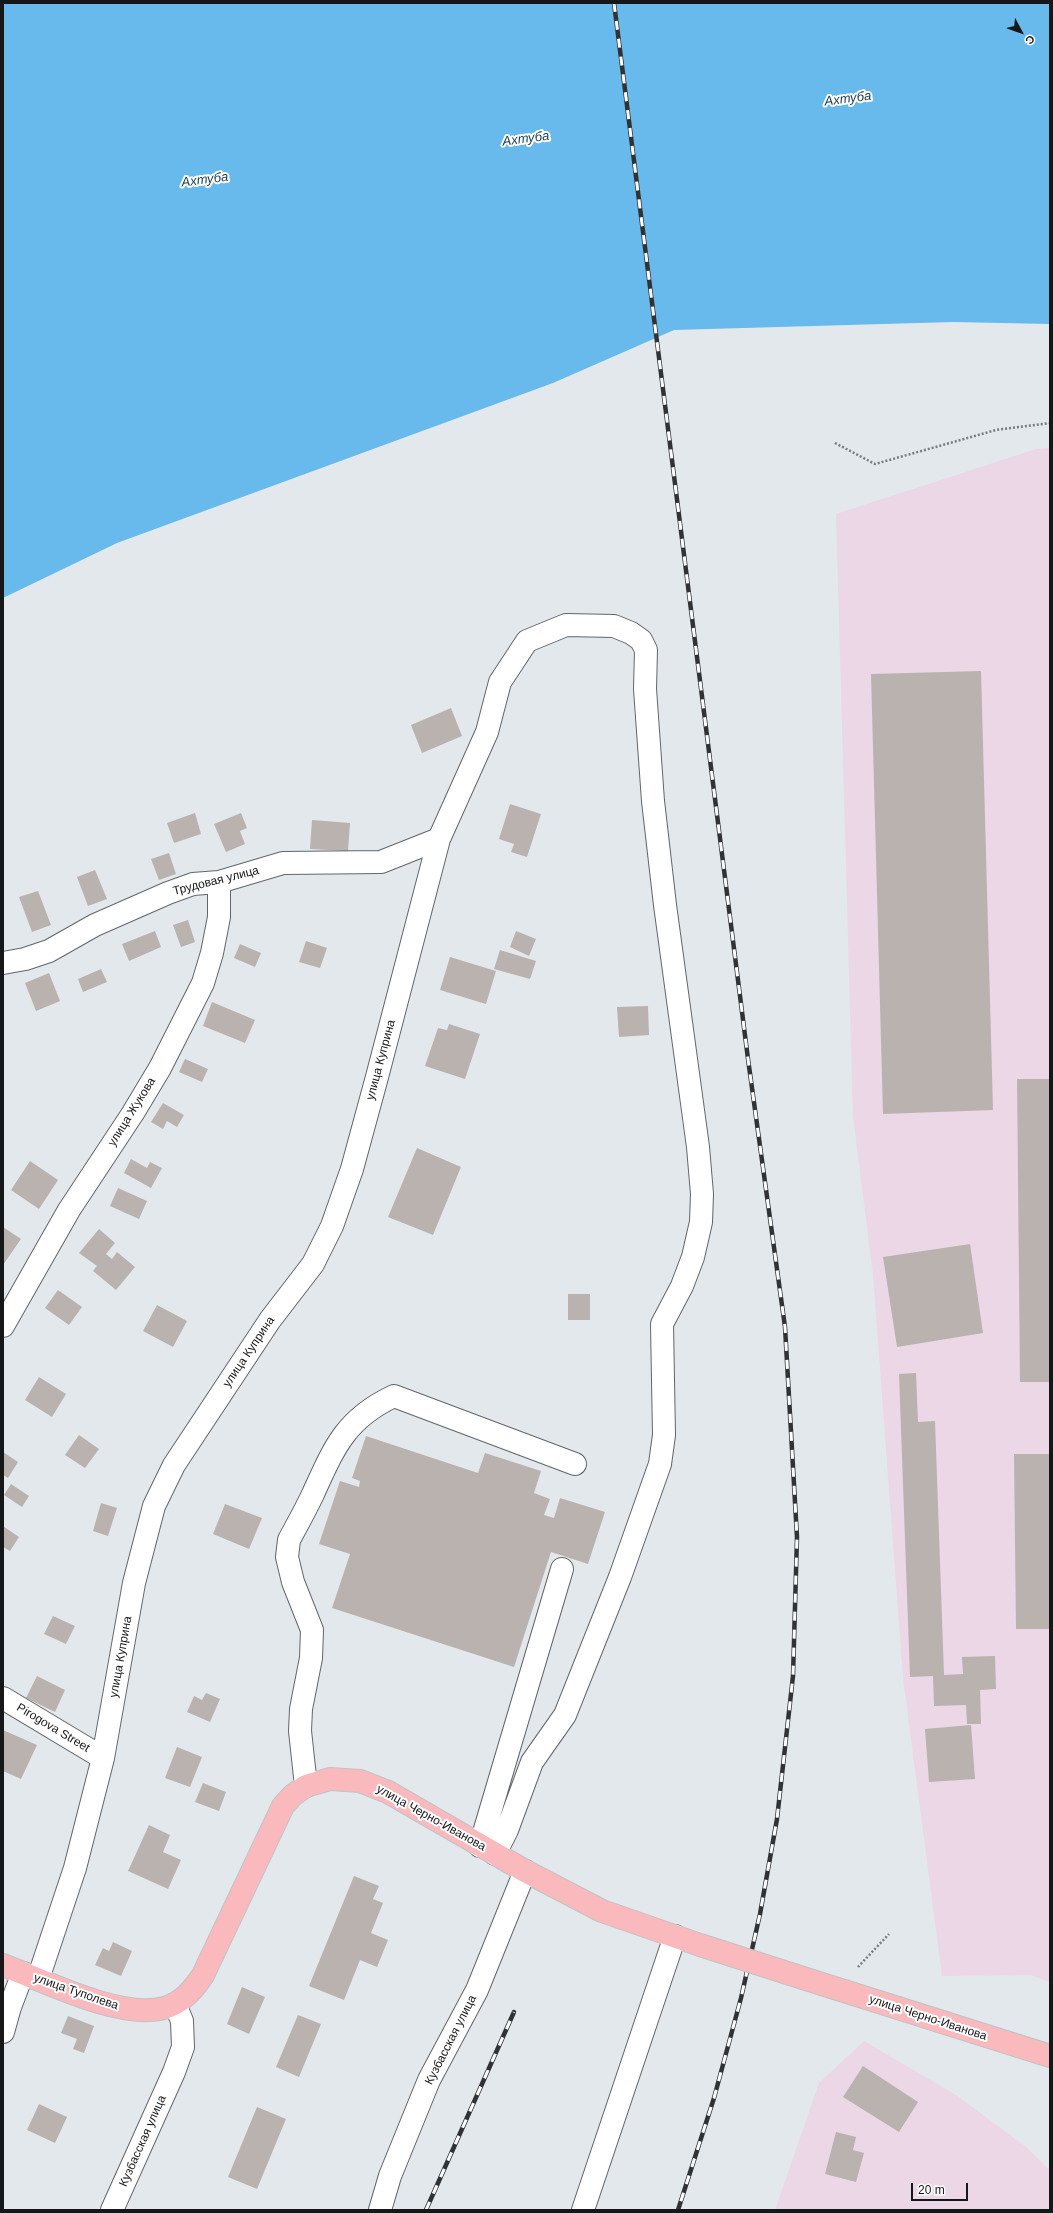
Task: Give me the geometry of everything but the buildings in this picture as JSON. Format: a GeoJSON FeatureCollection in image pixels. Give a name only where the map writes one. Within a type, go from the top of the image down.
{"type":"FeatureCollection","features":[{"type":"Feature","properties":{"kind":"main road","name":"улица Черно-Иванова"},"geometry":{"type":"LineString","coordinates":[[175,2004],[189,1994],[203,1976],[283,1806],[293,1795],[306,1786],[330,1779],[360,1781],[388,1792],[525,1871],[602,1911],[700,1945],[1050,2056]]}},
{"type":"Feature","properties":{"kind":"main road","name":"улица Туполева"},"geometry":{"type":"LineString","coordinates":[[3,1965],[106,2004],[138,2010],[164,2008],[175,2004]]}},
{"type":"Feature","properties":{"kind":"street","name":"улица Куприна"},"geometry":{"type":"LineString","coordinates":[[3,2032],[10,2007],[31,1976],[75,1868],[103,1758],[134,1583],[154,1506],[174,1465],[270,1320],[313,1264],[332,1226],[352,1169],[439,839],[487,732],[500,682],[527,641],[566,625],[595,624],[614,626],[631,632],[641,640],[646,650],[645,689],[654,801],[663,890],[679,995],[702,1194],[701,1222],[693,1256],[682,1286],[662,1324],[664,1435],[660,1464],[620,1577],[565,1715],[532,1762],[507,1830],[488,1850]]}},
{"type":"Feature","properties":{"kind":"street","name":"Трудовая улица"},"geometry":{"type":"LineString","coordinates":[[3,963],[25,960],[49,951],[95,924],[193,884],[219,882],[283,863],[381,862],[439,839]]}},
{"type":"Feature","properties":{"kind":"street","name":"улица Жукова"},"geometry":{"type":"LineString","coordinates":[[3,1326],[69,1210],[133,1113],[160,1068],[203,983],[212,953],[219,917],[219,882]]}},
{"type":"Feature","properties":{"kind":"street"},"geometry":{"type":"LineString","coordinates":[[306,1786],[300,1731],[302,1709],[311,1658],[312,1630],[293,1582],[287,1557],[289,1540],[339,1439],[358,1418],[375,1405],[394,1396],[575,1464]]}},
{"type":"Feature","properties":{"kind":"street"},"geometry":{"type":"LineString","coordinates":[[488,1850],[562,1569]]}},
{"type":"Feature","properties":{"kind":"street","name":"Pirogova Street"},"geometry":{"type":"LineString","coordinates":[[3,1698],[103,1758]]}},
{"type":"Feature","properties":{"kind":"street","name":"Кузбасская улица"},"geometry":{"type":"LineString","coordinates":[[380,2210],[390,2176],[430,2080],[477,1990],[525,1871]]}},
{"type":"Feature","properties":{"kind":"street"},"geometry":{"type":"LineString","coordinates":[[583,2210],[675,1936]]}},
{"type":"Feature","properties":{"kind":"street","name":"Кузбасская улица"},"geometry":{"type":"LineString","coordinates":[[112,2210],[174,2072],[182,2047],[182,2021],[175,2004]]}},
{"type":"Feature","properties":{"kind":"path"},"geometry":{"type":"LineString","coordinates":[[835,443],[874,464],[996,430],[1050,423]]}},
{"type":"Feature","properties":{"kind":"path"},"geometry":{"type":"LineString","coordinates":[[858,1967],[889,1934]]}},
{"type":"Feature","properties":{"kind":"shaded area"},"geometry":{"type":"Polygon","coordinates":[[[1050,448],[1050,1982],[1031,1975],[942,1976],[903,1678],[873,1275],[853,1116],[836,514],[1036,449],[1050,448]]]}},
{"type":"Feature","properties":{"kind":"shaded area"},"geometry":{"type":"Polygon","coordinates":[[[864,2041],[956,2095],[1025,2146],[1050,2170],[1050,2210],[775,2210],[819,2083],[864,2041]]]}},
{"type":"Feature","properties":{"kind":"water","name":"Ахтуба"},"geometry":{"type":"Polygon","coordinates":[[[3,3],[1050,3],[1050,324],[953,322],[674,330],[553,383],[117,543],[3,598],[3,3]]]}},
{"type":"Feature","properties":{"kind":"railway"},"geometry":{"type":"LineString","coordinates":[[614,3],[748,1059],[785,1327],[797,1537],[793,1676],[777,1819],[760,1914],[741,1998],[714,2098],[678,2210]]}},
{"type":"Feature","properties":{"kind":"railway"},"geometry":{"type":"LineString","coordinates":[[426,2210],[514,2012]]}}]}
